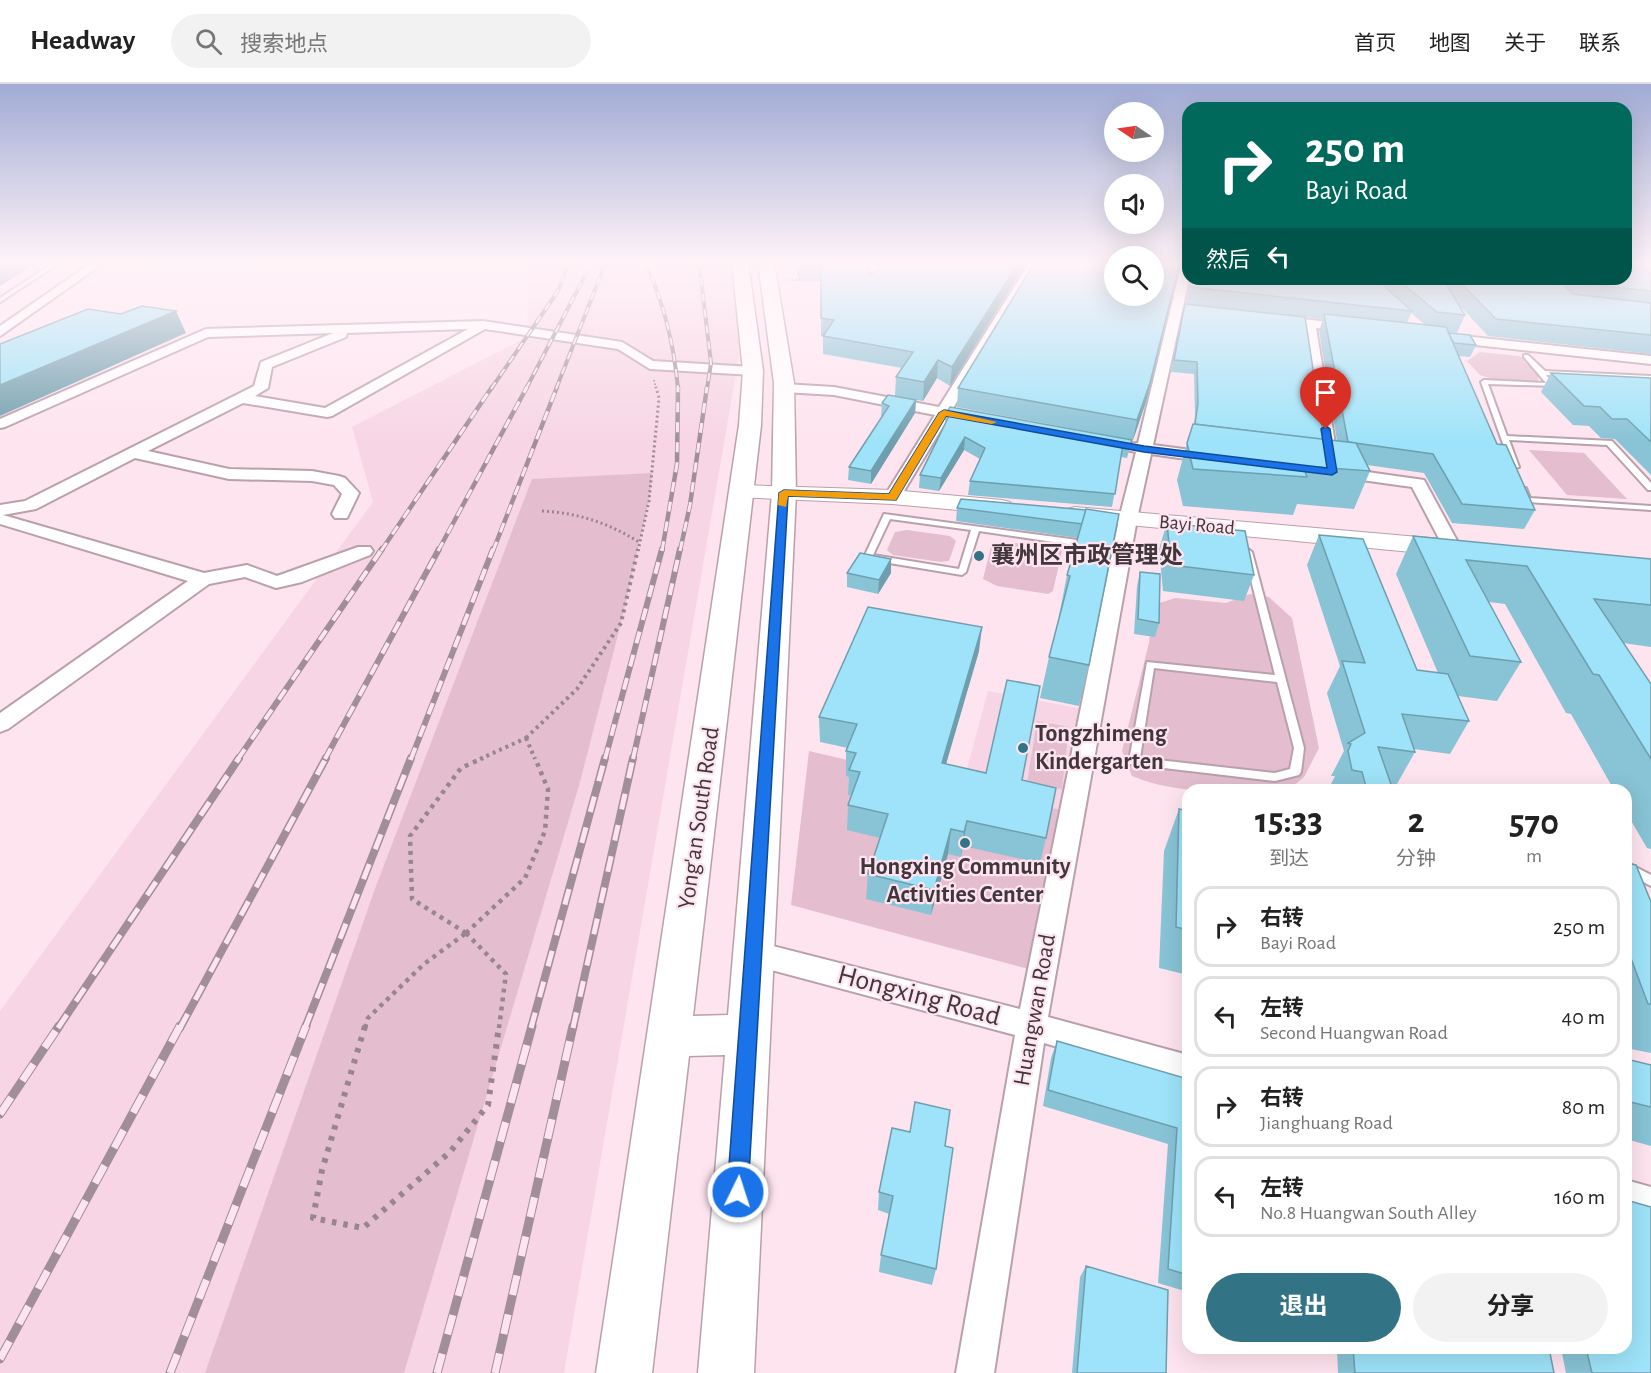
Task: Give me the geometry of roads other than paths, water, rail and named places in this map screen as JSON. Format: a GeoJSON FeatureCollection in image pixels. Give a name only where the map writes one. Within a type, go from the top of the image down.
{"type":"FeatureCollection","features":[{"type":"Feature","properties":{"kind":"main road","name":"Yong'an South Road"},"geometry":{"type":"LineString","coordinates":[[726,1373],[784,493],[768,379],[763,322]]}},
{"type":"Feature","properties":{"kind":"main road","name":"Yong'an South Road"},"geometry":{"type":"LineString","coordinates":[[624,1373],[750,425],[768,379]]}},
{"type":"Feature","properties":{"kind":"main road"},"geometry":{"type":"LineString","coordinates":[[669,1037],[748,1034]]}},
{"type":"Feature","properties":{"kind":"street"},"geometry":{"type":"LineString","coordinates":[[0,332],[14,322]]}},
{"type":"Feature","properties":{"kind":"street"},"geometry":{"type":"LineString","coordinates":[[892,497],[999,322]]}},
{"type":"Feature","properties":{"kind":"street","name":"Huangwan Road"},"geometry":{"type":"LineString","coordinates":[[975,1373],[1032,1026],[1128,519],[1132,447],[1177,322]]}},
{"type":"Feature","properties":{"kind":"street"},"geometry":{"type":"LineString","coordinates":[[1301,322],[1367,329]]}},
{"type":"Feature","properties":{"kind":"street"},"geometry":{"type":"LineString","coordinates":[[1309,323],[1327,471],[1418,483],[1464,549]]}},
{"type":"Feature","properties":{"kind":"street"},"geometry":{"type":"LineString","coordinates":[[0,424],[206,333],[483,326],[622,346],[650,365],[768,379],[991,421]]}},
{"type":"Feature","properties":{"kind":"street"},"geometry":{"type":"LineString","coordinates":[[240,398],[327,413],[483,326]]}},
{"type":"Feature","properties":{"kind":"street"},"geometry":{"type":"LineString","coordinates":[[0,510],[30,505],[261,388],[266,365],[353,329]]}},
{"type":"Feature","properties":{"kind":"street"},"geometry":{"type":"LineString","coordinates":[[1426,336],[1651,360]]}},
{"type":"Feature","properties":{"kind":"street"},"geometry":{"type":"LineString","coordinates":[[1132,447],[1226,459]]}},
{"type":"Feature","properties":{"kind":"street"},"geometry":{"type":"LineString","coordinates":[[133,453],[229,474],[312,476],[339,481],[351,493],[341,514]]}},
{"type":"Feature","properties":{"kind":"street"},"geometry":{"type":"LineString","coordinates":[[742,492],[892,497],[1022,509]]}},
{"type":"Feature","properties":{"kind":"street","name":"Bayi Road"},"geometry":{"type":"LineString","coordinates":[[1057,512],[1464,549]]}},
{"type":"Feature","properties":{"kind":"street"},"geometry":{"type":"LineString","coordinates":[[0,519],[202,579]]}},
{"type":"Feature","properties":{"kind":"street"},"geometry":{"type":"LineString","coordinates":[[0,724],[202,579],[247,571],[276,582],[295,578],[364,551]]}},
{"type":"Feature","properties":{"kind":"street","name":"Hongxing Road"},"geometry":{"type":"LineString","coordinates":[[753,953],[1032,1026],[1182,1068]]}},
{"type":"Feature","properties":{"kind":"street"},"geometry":{"type":"LineString","coordinates":[[1632,1199],[1651,1204]]}},
{"type":"Feature","properties":{"kind":"lane"},"geometry":{"type":"LineString","coordinates":[[1526,356],[1543,373],[1651,378]]}},
{"type":"Feature","properties":{"kind":"lane"},"geometry":{"type":"LineString","coordinates":[[1543,373],[1540,373],[1552,385],[1484,382],[1527,500],[1651,508]]}},
{"type":"Feature","properties":{"kind":"lane"},"geometry":{"type":"LineString","coordinates":[[1504,438],[1609,443],[1651,488]]}},
{"type":"Feature","properties":{"kind":"lane"},"geometry":{"type":"LineString","coordinates":[[976,529],[962,572],[868,557],[887,516],[1122,549]]}},
{"type":"Feature","properties":{"kind":"lane"},"geometry":{"type":"LineString","coordinates":[[1242,529],[1299,748],[1295,772],[1275,777],[1134,761],[1150,664],[1281,679]]}},
{"type":"Feature","properties":{"kind":"lane"},"geometry":{"type":"LineString","coordinates":[[1632,870],[1651,881]]}},
{"type":"Feature","properties":{"kind":"railway"},"geometry":{"type":"LineString","coordinates":[[491,389],[537,322]]}},
{"type":"Feature","properties":{"kind":"railway"},"geometry":{"type":"LineString","coordinates":[[526,389],[561,322]]}},
{"type":"Feature","properties":{"kind":"railway"},"geometry":{"type":"LineString","coordinates":[[556,389],[582,322]]}},
{"type":"Feature","properties":{"kind":"railway"},"geometry":{"type":"LineString","coordinates":[[666,322],[678,389]]}},
{"type":"Feature","properties":{"kind":"railway"},"geometry":{"type":"LineString","coordinates":[[706,322],[711,363],[707,389]]}},
{"type":"Feature","properties":{"kind":"railway"},"geometry":{"type":"LineString","coordinates":[[381,551],[492,387]]}},
{"type":"Feature","properties":{"kind":"railway"},"geometry":{"type":"LineString","coordinates":[[438,551],[527,387]]}},
{"type":"Feature","properties":{"kind":"railway"},"geometry":{"type":"LineString","coordinates":[[493,551],[557,387]]}},
{"type":"Feature","properties":{"kind":"railway"},"geometry":{"type":"LineString","coordinates":[[680,551],[690,505],[707,387]]}},
{"type":"Feature","properties":{"kind":"railway"},"geometry":{"type":"LineString","coordinates":[[662,551],[677,464],[678,389]]}},
{"type":"Feature","properties":{"kind":"railway"},"geometry":{"type":"LineString","coordinates":[[238,759],[382,549]]}},
{"type":"Feature","properties":{"kind":"railway"},"geometry":{"type":"LineString","coordinates":[[325,759],[439,549]]}},
{"type":"Feature","properties":{"kind":"railway"},"geometry":{"type":"LineString","coordinates":[[411,759],[493,549]]}},
{"type":"Feature","properties":{"kind":"railway"},"geometry":{"type":"LineString","coordinates":[[605,759],[662,549]]}},
{"type":"Feature","properties":{"kind":"railway"},"geometry":{"type":"LineString","coordinates":[[633,759],[680,549]]}},
{"type":"Feature","properties":{"kind":"railway"},"geometry":{"type":"LineString","coordinates":[[58,1028],[239,758]]}},
{"type":"Feature","properties":{"kind":"railway"},"geometry":{"type":"LineString","coordinates":[[180,1028],[326,758]]}},
{"type":"Feature","properties":{"kind":"railway"},"geometry":{"type":"LineString","coordinates":[[305,1028],[411,758]]}},
{"type":"Feature","properties":{"kind":"railway"},"geometry":{"type":"LineString","coordinates":[[531,1028],[605,758]]}},
{"type":"Feature","properties":{"kind":"railway"},"geometry":{"type":"LineString","coordinates":[[573,1028],[633,758]]}},
{"type":"Feature","properties":{"kind":"railway"},"geometry":{"type":"LineString","coordinates":[[0,1114],[59,1026]]}},
{"type":"Feature","properties":{"kind":"railway"},"geometry":{"type":"LineString","coordinates":[[0,1359],[180,1026]]}},
{"type":"Feature","properties":{"kind":"railway"},"geometry":{"type":"LineString","coordinates":[[170,1373],[306,1026]]}},
{"type":"Feature","properties":{"kind":"railway"},"geometry":{"type":"LineString","coordinates":[[437,1373],[532,1026]]}},
{"type":"Feature","properties":{"kind":"railway"},"geometry":{"type":"LineString","coordinates":[[495,1373],[573,1026]]}},
{"type":"Feature","properties":{"kind":"place","name":"襄州区市政管理处"},"geometry":{"type":"Point","coordinates":[979,556]}},
{"type":"Feature","properties":{"kind":"place","name":"Tongzhimeng Kindergarten"},"geometry":{"type":"Point","coordinates":[1023,748]}},
{"type":"Feature","properties":{"kind":"place","name":"Hongxing Community Activities Center"},"geometry":{"type":"Point","coordinates":[965,843]}}]}
